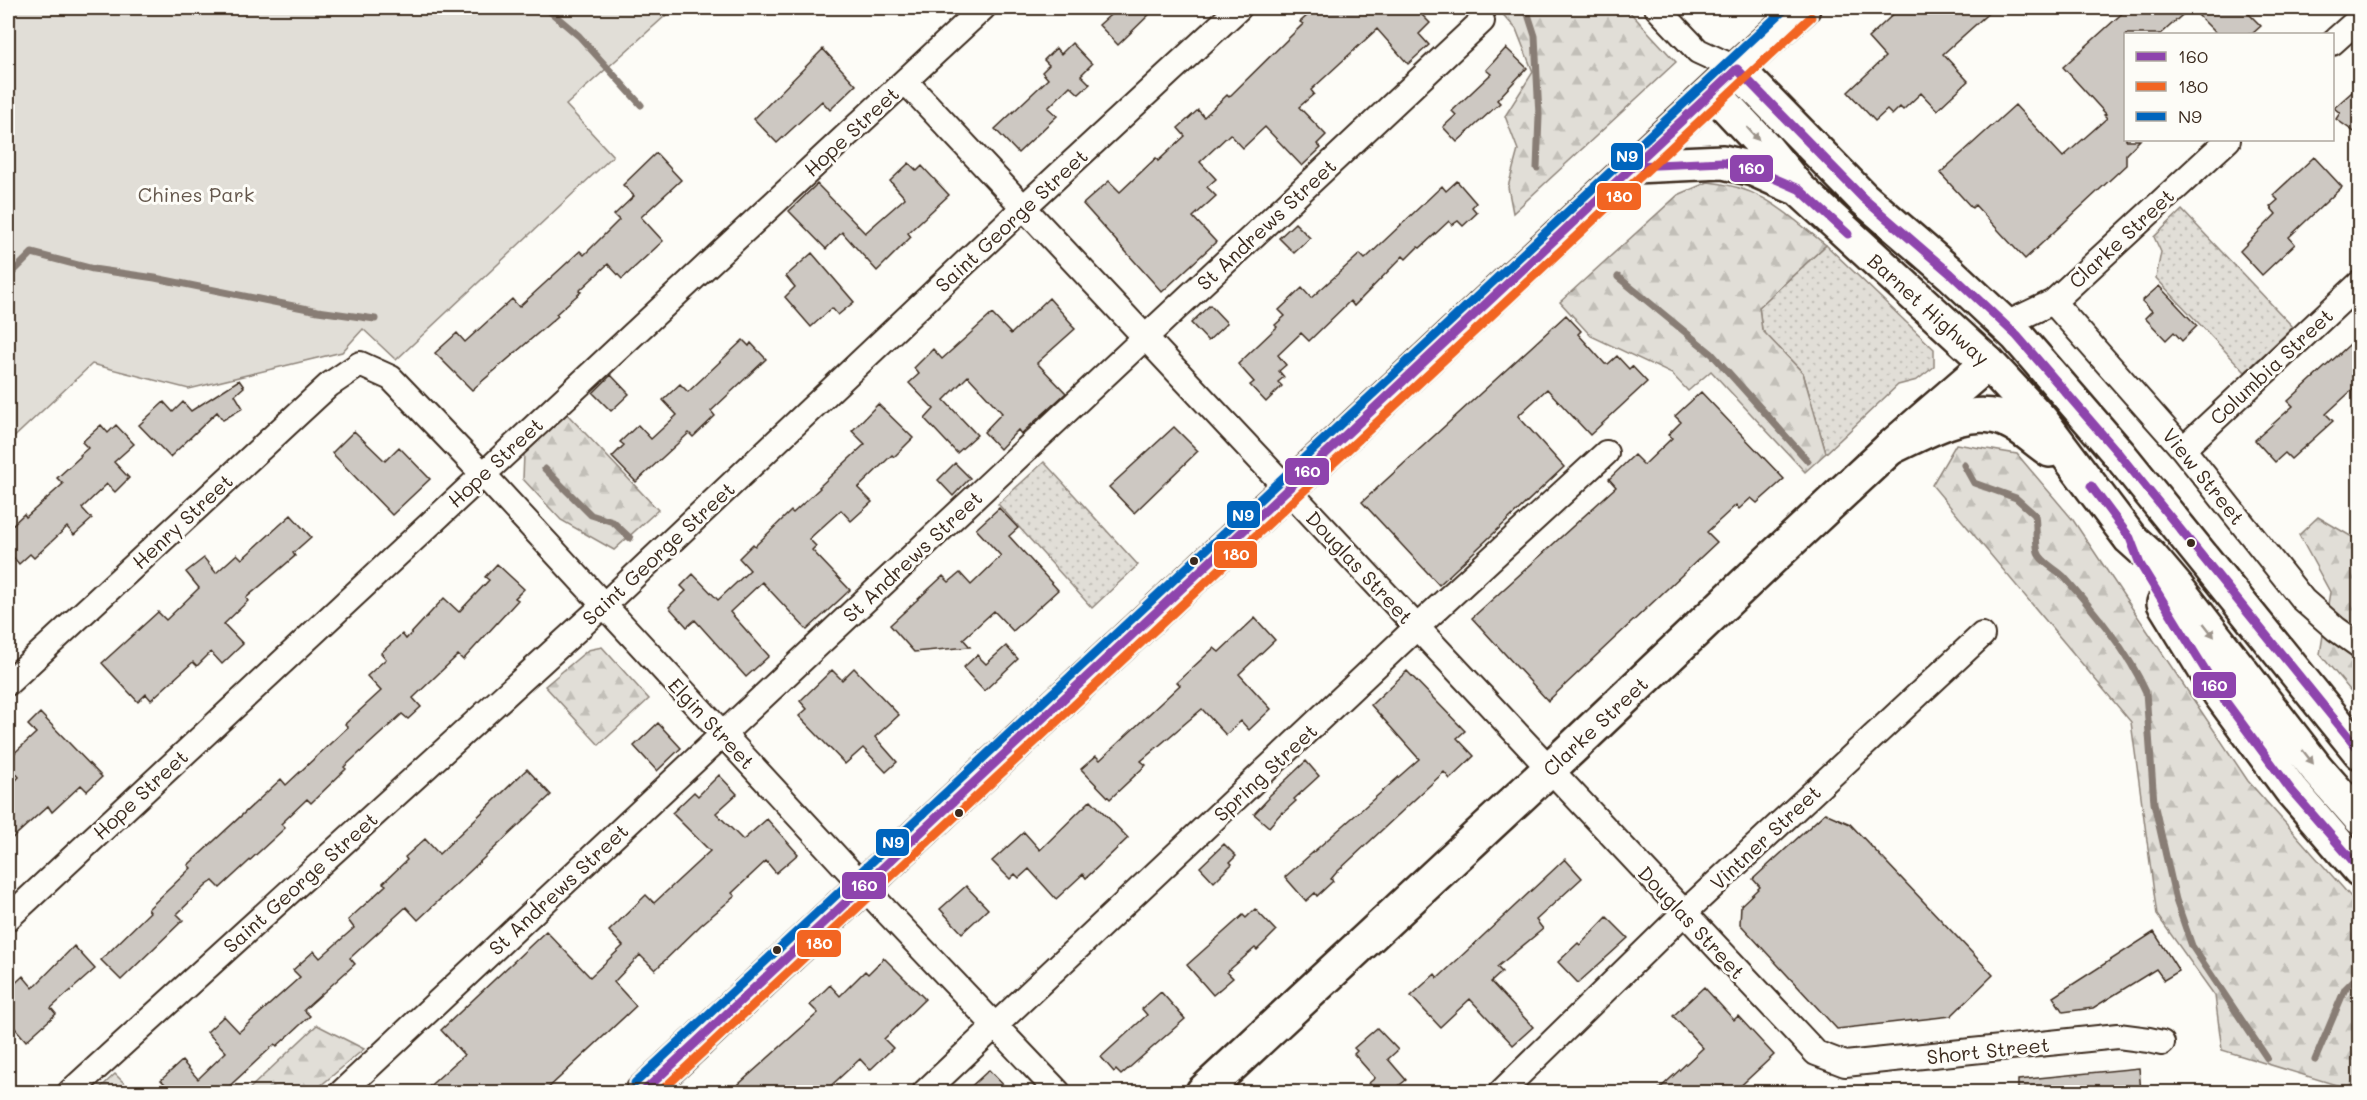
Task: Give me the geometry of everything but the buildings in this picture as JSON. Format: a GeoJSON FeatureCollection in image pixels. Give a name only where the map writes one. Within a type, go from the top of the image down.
{"type":"FeatureCollection","features":[{"type":"Feature","properties":{"kind":"main road"},"geometry":{"type":"LineString","coordinates":[[643,1092],[1803,8]]}},
{"type":"Feature","properties":{"kind":"main road","name":"Barnet Highway"},"geometry":{"type":"LineString","coordinates":[[1737,69],[1863,198],[2006,324],[2119,454],[2360,752]]}},
{"type":"Feature","properties":{"kind":"main road","name":"Barnet Highway"},"geometry":{"type":"LineString","coordinates":[[1713,92],[1763,145],[1799,189],[1988,363],[2054,434],[2130,538],[2150,556],[2171,581],[2317,769],[2360,818]]}},
{"type":"Feature","properties":{"kind":"main road"},"geometry":{"type":"LineString","coordinates":[[1634,166],[1738,164],[1799,189]]}},
{"type":"Feature","properties":{"kind":"main road"},"geometry":{"type":"LineString","coordinates":[[1988,363],[2014,357],[2035,356]]}},
{"type":"Feature","properties":{"kind":"main road","name":"Clarke Street"},"geometry":{"type":"LineString","coordinates":[[1203,1092],[1890,448],[1988,363]]}},
{"type":"Feature","properties":{"kind":"main road"},"geometry":{"type":"LineString","coordinates":[[1890,448],[1950,422],[1984,415],[2007,420],[2075,465]]}},
{"type":"Feature","properties":{"kind":"main road","name":"Barnet Highway"},"geometry":{"type":"LineString","coordinates":[[2130,538],[2140,564],[2220,694],[2291,790],[2360,870]]}},
{"type":"Feature","properties":{"kind":"street","name":"Hope Street"},"geometry":{"type":"LineString","coordinates":[[8,918],[482,473],[983,8]]}},
{"type":"Feature","properties":{"kind":"street","name":"Saint George Street"},"geometry":{"type":"LineString","coordinates":[[70,1092],[604,605],[1023,208],[1239,8]]}},
{"type":"Feature","properties":{"kind":"street"},"geometry":{"type":"LineString","coordinates":[[1657,8],[1698,51],[1737,69]]}},
{"type":"Feature","properties":{"kind":"street"},"geometry":{"type":"LineString","coordinates":[[2334,41],[2360,18]]}},
{"type":"Feature","properties":{"kind":"street","name":"St Andrews Street"},"geometry":{"type":"LineString","coordinates":[[342,1092],[1482,21]]}},
{"type":"Feature","properties":{"kind":"street"},"geometry":{"type":"LineString","coordinates":[[1698,51],[1713,92]]}},
{"type":"Feature","properties":{"kind":"street","name":"Douglas Street"},"geometry":{"type":"LineString","coordinates":[[904,81],[1146,336],[1286,490],[1816,1053]]}},
{"type":"Feature","properties":{"kind":"street","name":"Clarke Street"},"geometry":{"type":"LineString","coordinates":[[2006,324],[2053,302],[2227,141]]}},
{"type":"Feature","properties":{"kind":"street","name":"Columbia Street"},"geometry":{"type":"LineString","coordinates":[[2183,448],[2360,283]]}},
{"type":"Feature","properties":{"kind":"street","name":"View Street"},"geometry":{"type":"LineString","coordinates":[[2053,302],[2183,448],[2303,600],[2336,629],[2360,646]]}},
{"type":"Feature","properties":{"kind":"street","name":"Elgin Street"},"geometry":{"type":"LineString","coordinates":[[360,364],[391,378],[1058,1092]]}},
{"type":"Feature","properties":{"kind":"street","name":"Henry Street"},"geometry":{"type":"LineString","coordinates":[[8,683],[328,385],[360,364]]}},
{"type":"Feature","properties":{"kind":"street","name":"Spring Street"},"geometry":{"type":"LineString","coordinates":[[925,1092],[1417,627],[1606,453]]}},
{"type":"Feature","properties":{"kind":"street","name":"Vintner Street"},"geometry":{"type":"LineString","coordinates":[[1501,1092],[1684,913],[1982,635]]}},
{"type":"Feature","properties":{"kind":"street","name":"Short Street"},"geometry":{"type":"LineString","coordinates":[[1816,1053],[1845,1064],[2118,1036],[2162,1043]]}},
{"type":"Feature","properties":{"kind":"green space","name":"Chines Park"},"geometry":{"type":"Polygon","coordinates":[[[8,8],[674,8],[566,105],[613,156],[396,360],[363,329],[342,352],[189,389],[92,364],[8,443],[8,8]]]}},
{"type":"Feature","properties":{"kind":"green space"},"geometry":{"type":"Polygon","coordinates":[[[1497,8],[1626,8],[1676,62],[1513,213],[1508,187],[1518,150],[1505,116],[1533,72],[1516,29],[1497,8]]]}},
{"type":"Feature","properties":{"kind":"green space"},"geometry":{"type":"Polygon","coordinates":[[[1708,182],[1744,189],[1759,196],[1785,212],[1826,245],[1759,307],[1762,330],[1803,373],[1826,453],[1805,472],[1711,371],[1688,391],[1672,374],[1591,336],[1560,302],[1678,195],[1708,182]]]}},
{"type":"Feature","properties":{"kind":"green space"},"geometry":{"type":"Polygon","coordinates":[[[2182,210],[2293,327],[2245,372],[2156,278],[2161,252],[2154,237],[2182,210]]]}},
{"type":"Feature","properties":{"kind":"green space"},"geometry":{"type":"Polygon","coordinates":[[[1826,245],[1934,349],[1934,367],[1917,380],[1898,385],[1826,453],[1803,373],[1762,330],[1759,307],[1826,245]]]}},
{"type":"Feature","properties":{"kind":"green space"},"geometry":{"type":"Polygon","coordinates":[[[567,414],[658,510],[614,550],[561,520],[523,479],[524,454],[567,414]]]}},
{"type":"Feature","properties":{"kind":"green space"},"geometry":{"type":"Polygon","coordinates":[[[1956,444],[2017,454],[2073,520],[2248,781],[2359,906],[2359,1092],[2222,1050],[2215,996],[2157,915],[2131,722],[1932,485],[1956,444]]]}},
{"type":"Feature","properties":{"kind":"green space"},"geometry":{"type":"Polygon","coordinates":[[[1044,462],[1138,565],[1092,608],[998,504],[1044,462]]]}},
{"type":"Feature","properties":{"kind":"green space"},"geometry":{"type":"Polygon","coordinates":[[[2318,517],[2359,541],[2359,701],[2320,654],[2330,592],[2299,535],[2318,517]]]}},
{"type":"Feature","properties":{"kind":"green space"},"geometry":{"type":"Polygon","coordinates":[[[602,647],[649,699],[599,745],[545,686],[588,650],[602,647]]]}},
{"type":"Feature","properties":{"kind":"green space"},"geometry":{"type":"Polygon","coordinates":[[[317,1025],[364,1049],[313,1092],[246,1092],[317,1025]]]}},
{"type":"Feature","properties":{"kind":"green space"},"geometry":{"type":"Polygon","coordinates":[[[115,1074],[133,1092],[96,1092],[115,1074]]]}},
{"type":"Feature","properties":{"kind":"waterway"},"geometry":{"type":"LineString","coordinates":[[546,8],[579,36],[641,105]]}},
{"type":"Feature","properties":{"kind":"waterway"},"geometry":{"type":"LineString","coordinates":[[1526,8],[1535,36],[1539,116],[1537,168]]}},
{"type":"Feature","properties":{"kind":"waterway"},"geometry":{"type":"LineString","coordinates":[[8,277],[32,253],[93,269],[155,278],[318,311],[375,319]]}},
{"type":"Feature","properties":{"kind":"waterway"},"geometry":{"type":"LineString","coordinates":[[1618,277],[1712,354],[1808,461]]}},
{"type":"Feature","properties":{"kind":"waterway"},"geometry":{"type":"LineString","coordinates":[[1964,465],[1974,483],[2016,498],[2035,515],[2040,556],[2065,578],[2110,632],[2139,677],[2146,692],[2154,803],[2176,900],[2192,946],[2267,1058]]}},
{"type":"Feature","properties":{"kind":"waterway"},"geometry":{"type":"LineString","coordinates":[[545,469],[591,515],[613,522],[630,538]]}},
{"type":"Feature","properties":{"kind":"waterway"},"geometry":{"type":"LineString","coordinates":[[2315,1060],[2345,989],[2360,974]]}},
{"type":"Feature","properties":{"kind":"transit line","name":"N9"},"geometry":{"type":"LineString","coordinates":[[635,1083],[1786,8]]}},
{"type":"Feature","properties":{"kind":"transit line","name":"180"},"geometry":{"type":"LineString","coordinates":[[660,1092],[1811,17]]}},
{"type":"Feature","properties":{"kind":"transit line","name":"160"},"geometry":{"type":"LineString","coordinates":[[643,1092],[1737,69],[1863,198],[1951,274],[2017,336],[2119,454],[2360,751]]}},
{"type":"Feature","properties":{"kind":"transit line","name":"160"},"geometry":{"type":"LineString","coordinates":[[1634,166],[1723,162],[1753,169],[1799,189],[1848,234]]}},
{"type":"Feature","properties":{"kind":"transit line","name":"160"},"geometry":{"type":"LineString","coordinates":[[2091,486],[2130,538],[2140,564],[2220,694],[2291,790],[2360,869]]}}]}
